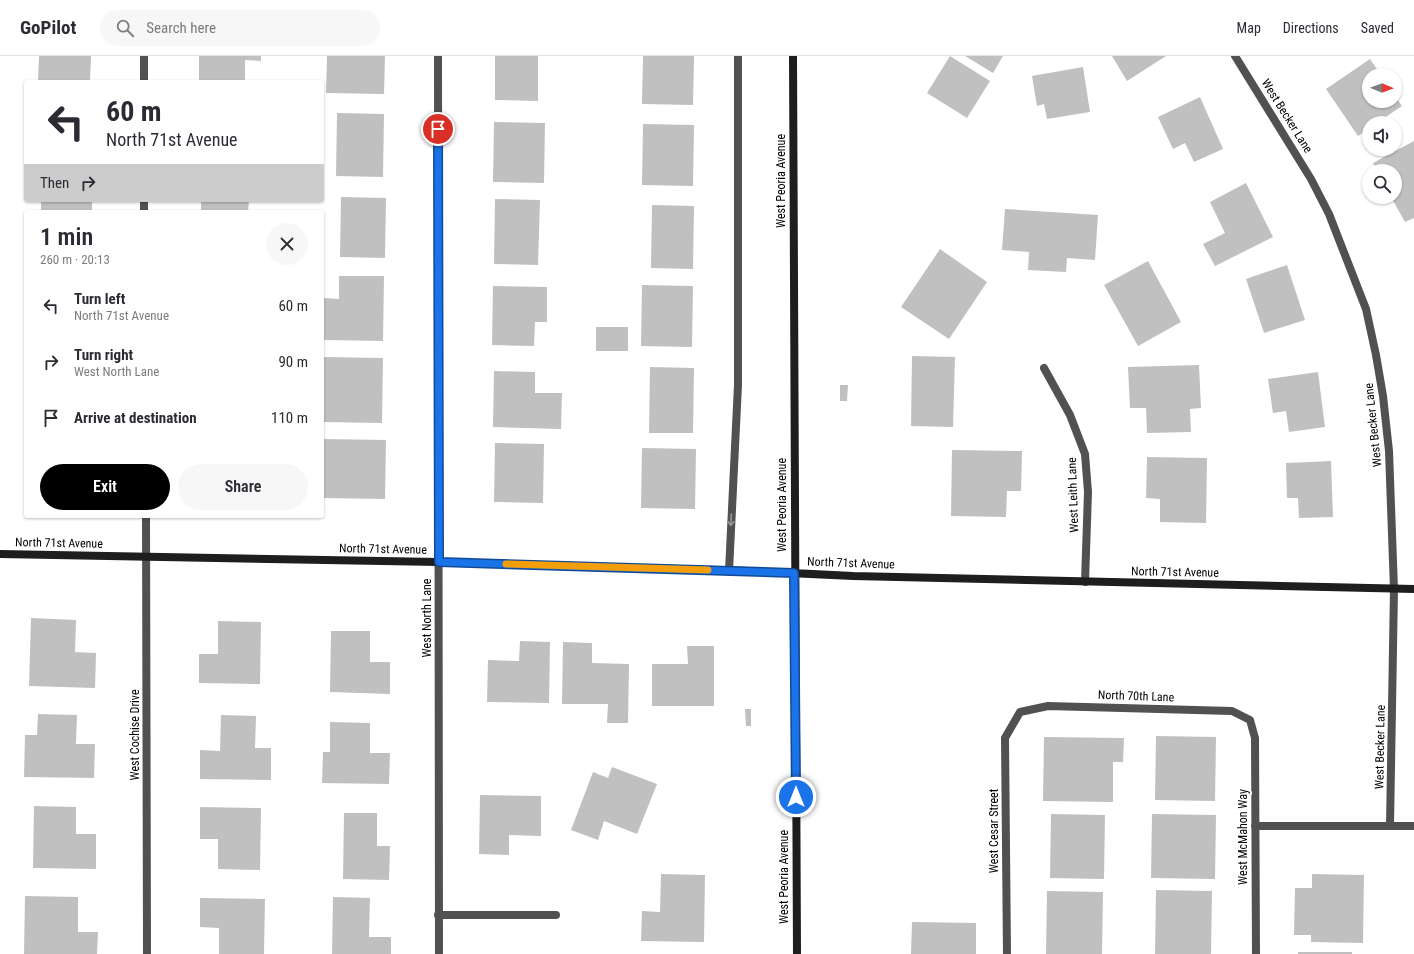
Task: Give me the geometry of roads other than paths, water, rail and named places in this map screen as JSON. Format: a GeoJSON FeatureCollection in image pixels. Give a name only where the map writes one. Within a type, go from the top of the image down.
{"type":"FeatureCollection","features":[{"type":"Feature","properties":{"kind":"street"},"geometry":{"type":"LineString","coordinates":[[144,56],[144,80]]}},
{"type":"Feature","properties":{"kind":"street","name":"West North Lane"},"geometry":{"type":"LineString","coordinates":[[438,56],[439,954]]}},
{"type":"Feature","properties":{"kind":"street"},"geometry":{"type":"LineString","coordinates":[[729,571],[738,386],[738,56]]}},
{"type":"Feature","properties":{"kind":"street","name":"West Peoria Avenue"},"geometry":{"type":"LineString","coordinates":[[792,56],[796,954]]}},
{"type":"Feature","properties":{"kind":"street","name":"West Becker Lane"},"geometry":{"type":"LineString","coordinates":[[1235,56],[1311,179],[1329,214],[1366,309],[1384,396],[1389,451],[1394,589],[1390,826]]}},
{"type":"Feature","properties":{"kind":"street","name":"West Leith Lane"},"geometry":{"type":"LineString","coordinates":[[1044,368],[1070,415],[1085,454],[1088,499],[1085,582]]}},
{"type":"Feature","properties":{"kind":"street","name":"West Cochise Drive"},"geometry":{"type":"LineString","coordinates":[[146,518],[147,954]]}},
{"type":"Feature","properties":{"kind":"street","name":"North 71st Avenue"},"geometry":{"type":"LineString","coordinates":[[0,554],[439,562],[853,576],[1414,589]]}},
{"type":"Feature","properties":{"kind":"street","name":"North 70th Lane"},"geometry":{"type":"LineString","coordinates":[[1020,712],[1048,706],[1232,711],[1250,720]]}},
{"type":"Feature","properties":{"kind":"street","name":"West Cesar Street"},"geometry":{"type":"LineString","coordinates":[[1007,954],[1005,738],[1020,712]]}},
{"type":"Feature","properties":{"kind":"street","name":"West McMahon Way"},"geometry":{"type":"LineString","coordinates":[[1250,720],[1255,738],[1256,954]]}},
{"type":"Feature","properties":{"kind":"street"},"geometry":{"type":"LineString","coordinates":[[1255,826],[1414,826]]}},
{"type":"Feature","properties":{"kind":"street"},"geometry":{"type":"LineString","coordinates":[[438,915],[556,915]]}}]}
